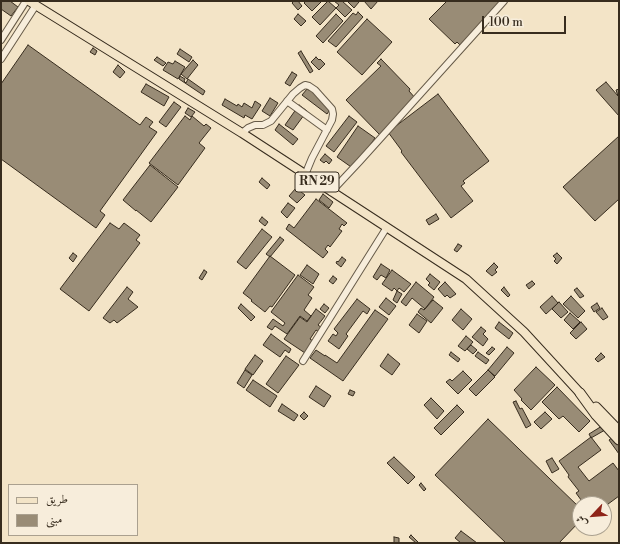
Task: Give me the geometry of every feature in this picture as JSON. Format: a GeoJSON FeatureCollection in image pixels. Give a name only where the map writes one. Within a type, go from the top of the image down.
{"type":"FeatureCollection","features":[{"type":"Feature","properties":{"kind":"highway","name":"RN 29"},"geometry":{"type":"LineString","coordinates":[[580,393],[619,431]]}},
{"type":"Feature","properties":{"kind":"highway","name":"RN 29"},"geometry":{"type":"LineString","coordinates":[[580,393],[589,408],[619,440]]}},
{"type":"Feature","properties":{"kind":"main road","name":"RN 29"},"geometry":{"type":"LineString","coordinates":[[30,2],[242,133],[466,279],[524,332],[580,393]]}},
{"type":"Feature","properties":{"kind":"lane"},"geometry":{"type":"LineString","coordinates":[[331,192],[504,1]]}},
{"type":"Feature","properties":{"kind":"lane"},"geometry":{"type":"LineString","coordinates":[[1,40],[30,2]]}},
{"type":"Feature","properties":{"kind":"lane"},"geometry":{"type":"LineString","coordinates":[[1,59],[30,2]]}},
{"type":"Feature","properties":{"kind":"lane"},"geometry":{"type":"LineString","coordinates":[[242,133],[255,125],[263,125],[271,121],[293,94],[305,85],[309,86],[315,90],[332,109],[333,114],[332,120],[312,158],[305,175]]}},
{"type":"Feature","properties":{"kind":"lane"},"geometry":{"type":"LineString","coordinates":[[287,101],[327,130]]}},
{"type":"Feature","properties":{"kind":"lane"},"geometry":{"type":"LineString","coordinates":[[303,361],[387,227]]}},
{"type":"Feature","properties":{"kind":"building"},"geometry":{"type":"Polygon","coordinates":[[[1,1],[10,1],[18,7],[11,16],[1,9],[1,1]]]}},
{"type":"Feature","properties":{"kind":"building"},"geometry":{"type":"Polygon","coordinates":[[[294,1],[298,1],[302,6],[298,10],[292,3],[294,1]]]}},
{"type":"Feature","properties":{"kind":"building"},"geometry":{"type":"Polygon","coordinates":[[[306,1],[321,2],[312,11],[304,3],[306,1]]]}},
{"type":"Feature","properties":{"kind":"building"},"geometry":{"type":"Polygon","coordinates":[[[328,1],[336,8],[320,25],[312,17],[328,1]]]}},
{"type":"Feature","properties":{"kind":"building"},"geometry":{"type":"Polygon","coordinates":[[[334,1],[342,1],[352,10],[345,17],[336,8],[339,5],[334,1]]]}},
{"type":"Feature","properties":{"kind":"building"},"geometry":{"type":"Polygon","coordinates":[[[347,1],[358,1],[359,2],[354,8],[347,1]]]}},
{"type":"Feature","properties":{"kind":"building"},"geometry":{"type":"Polygon","coordinates":[[[364,1],[378,1],[371,9],[364,1]]]}},
{"type":"Feature","properties":{"kind":"building"},"geometry":{"type":"Polygon","coordinates":[[[447,1],[503,1],[460,45],[457,42],[455,44],[429,19],[447,1]]]}},
{"type":"Feature","properties":{"kind":"building"},"geometry":{"type":"Polygon","coordinates":[[[358,12],[363,17],[336,47],[328,41],[353,13],[356,15],[358,12]]]}},
{"type":"Feature","properties":{"kind":"building"},"geometry":{"type":"Polygon","coordinates":[[[298,14],[306,21],[301,26],[294,19],[298,14]]]}},
{"type":"Feature","properties":{"kind":"building"},"geometry":{"type":"Polygon","coordinates":[[[336,14],[343,21],[323,43],[316,36],[336,14]]]}},
{"type":"Feature","properties":{"kind":"building"},"geometry":{"type":"Polygon","coordinates":[[[367,19],[392,42],[362,75],[337,52],[367,19]]]}},
{"type":"Feature","properties":{"kind":"building"},"geometry":{"type":"Polygon","coordinates":[[[28,45],[140,125],[146,117],[153,122],[149,127],[157,132],[100,211],[105,215],[96,228],[1,159],[1,84],[28,45]]]}},
{"type":"Feature","properties":{"kind":"building"},"geometry":{"type":"Polygon","coordinates":[[[93,48],[97,51],[95,55],[90,52],[93,48]]]}},
{"type":"Feature","properties":{"kind":"building"},"geometry":{"type":"Polygon","coordinates":[[[180,49],[192,57],[189,62],[177,54],[180,49]]]}},
{"type":"Feature","properties":{"kind":"building"},"geometry":{"type":"Polygon","coordinates":[[[301,51],[313,71],[310,73],[298,53],[301,51]]]}},
{"type":"Feature","properties":{"kind":"building"},"geometry":{"type":"Polygon","coordinates":[[[157,57],[166,63],[163,66],[154,60],[157,57]]]}},
{"type":"Feature","properties":{"kind":"building"},"geometry":{"type":"Polygon","coordinates":[[[316,57],[325,64],[319,70],[311,62],[316,57]]]}},
{"type":"Feature","properties":{"kind":"building"},"geometry":{"type":"Polygon","coordinates":[[[381,59],[410,89],[409,91],[416,99],[380,135],[346,100],[381,66],[377,63],[381,59]]]}},
{"type":"Feature","properties":{"kind":"building"},"geometry":{"type":"Polygon","coordinates":[[[193,60],[198,65],[187,79],[181,74],[193,60]]]}},
{"type":"Feature","properties":{"kind":"building"},"geometry":{"type":"Polygon","coordinates":[[[175,61],[185,67],[178,79],[163,70],[168,62],[173,64],[175,61]]]}},
{"type":"Feature","properties":{"kind":"building"},"geometry":{"type":"Polygon","coordinates":[[[118,65],[125,72],[120,78],[113,72],[118,65]]]}},
{"type":"Feature","properties":{"kind":"building"},"geometry":{"type":"Polygon","coordinates":[[[292,72],[297,75],[290,86],[285,83],[292,72]]]}},
{"type":"Feature","properties":{"kind":"building"},"geometry":{"type":"Polygon","coordinates":[[[180,76],[185,79],[184,81],[186,83],[188,79],[205,91],[203,95],[179,79],[180,76]]]}},
{"type":"Feature","properties":{"kind":"building"},"geometry":{"type":"Polygon","coordinates":[[[606,82],[618,96],[616,90],[619,89],[619,116],[596,90],[606,82]]]}},
{"type":"Feature","properties":{"kind":"building"},"geometry":{"type":"Polygon","coordinates":[[[146,84],[169,97],[164,106],[141,92],[146,84]]]}},
{"type":"Feature","properties":{"kind":"building"},"geometry":{"type":"Polygon","coordinates":[[[311,88],[333,105],[331,108],[332,113],[329,111],[327,114],[302,95],[307,89],[309,90],[311,88]]]}},
{"type":"Feature","properties":{"kind":"building"},"geometry":{"type":"Polygon","coordinates":[[[438,94],[489,161],[463,181],[465,183],[461,186],[473,201],[451,218],[401,152],[402,151],[388,132],[438,94]]]}},
{"type":"Feature","properties":{"kind":"building"},"geometry":{"type":"Polygon","coordinates":[[[270,98],[278,103],[270,116],[262,111],[270,98]]]}},
{"type":"Feature","properties":{"kind":"building"},"geometry":{"type":"Polygon","coordinates":[[[225,99],[237,106],[238,104],[242,107],[244,103],[252,108],[255,101],[261,105],[252,119],[245,115],[244,118],[222,105],[225,99]]]}},
{"type":"Feature","properties":{"kind":"building"},"geometry":{"type":"Polygon","coordinates":[[[174,102],[181,107],[166,127],[159,122],[174,102]]]}},
{"type":"Feature","properties":{"kind":"building"},"geometry":{"type":"Polygon","coordinates":[[[299,105],[307,111],[293,130],[285,125],[299,105]]]}},
{"type":"Feature","properties":{"kind":"building"},"geometry":{"type":"Polygon","coordinates":[[[188,108],[195,112],[191,117],[185,113],[188,108]]]}},
{"type":"Feature","properties":{"kind":"building"},"geometry":{"type":"Polygon","coordinates":[[[185,116],[190,120],[192,116],[204,126],[206,124],[211,128],[199,143],[205,148],[178,185],[149,163],[185,116]]]}},
{"type":"Feature","properties":{"kind":"building"},"geometry":{"type":"Polygon","coordinates":[[[349,116],[357,122],[334,152],[326,146],[349,116]]]}},
{"type":"Feature","properties":{"kind":"building"},"geometry":{"type":"Polygon","coordinates":[[[279,124],[298,139],[293,145],[275,130],[279,124]]]}},
{"type":"Feature","properties":{"kind":"building"},"geometry":{"type":"Polygon","coordinates":[[[358,126],[375,138],[354,169],[337,157],[358,126]]]}},
{"type":"Feature","properties":{"kind":"building"},"geometry":{"type":"Polygon","coordinates":[[[619,136],[619,199],[595,221],[563,187],[619,136]]]}},
{"type":"Feature","properties":{"kind":"building"},"geometry":{"type":"Polygon","coordinates":[[[325,154],[332,160],[329,164],[326,161],[324,163],[320,160],[325,154]]]}},
{"type":"Feature","properties":{"kind":"building"},"geometry":{"type":"Polygon","coordinates":[[[150,165],[178,187],[151,222],[123,200],[150,165]]]}},
{"type":"Feature","properties":{"kind":"building"},"geometry":{"type":"Polygon","coordinates":[[[262,178],[270,185],[267,189],[259,182],[262,178]]]}},
{"type":"Feature","properties":{"kind":"building"},"geometry":{"type":"Polygon","coordinates":[[[310,183],[316,187],[313,191],[307,187],[310,183]]]}},
{"type":"Feature","properties":{"kind":"building"},"geometry":{"type":"Polygon","coordinates":[[[296,188],[305,195],[297,203],[289,196],[296,188]]]}},
{"type":"Feature","properties":{"kind":"building"},"geometry":{"type":"Polygon","coordinates":[[[323,194],[333,202],[329,208],[319,200],[323,194]]]}},
{"type":"Feature","properties":{"kind":"building"},"geometry":{"type":"Polygon","coordinates":[[[316,199],[347,223],[344,226],[342,224],[339,229],[342,231],[330,247],[328,245],[325,249],[328,252],[323,258],[286,229],[289,224],[294,228],[316,199]]]}},
{"type":"Feature","properties":{"kind":"building"},"geometry":{"type":"Polygon","coordinates":[[[288,203],[295,208],[287,218],[281,212],[288,203]]]}},
{"type":"Feature","properties":{"kind":"building"},"geometry":{"type":"Polygon","coordinates":[[[436,214],[439,219],[429,225],[426,220],[436,214]]]}},
{"type":"Feature","properties":{"kind":"building"},"geometry":{"type":"Polygon","coordinates":[[[262,217],[268,222],[265,226],[259,221],[262,217]]]}},
{"type":"Feature","properties":{"kind":"building"},"geometry":{"type":"Polygon","coordinates":[[[110,223],[119,229],[124,223],[140,235],[136,240],[140,243],[89,311],[60,289],[110,223]]]}},
{"type":"Feature","properties":{"kind":"building"},"geometry":{"type":"Polygon","coordinates":[[[262,229],[272,237],[246,269],[237,262],[262,229]]]}},
{"type":"Feature","properties":{"kind":"building"},"geometry":{"type":"Polygon","coordinates":[[[280,237],[284,240],[270,257],[266,254],[280,237]]]}},
{"type":"Feature","properties":{"kind":"building"},"geometry":{"type":"Polygon","coordinates":[[[458,244],[462,246],[457,252],[454,250],[458,244]]]}},
{"type":"Feature","properties":{"kind":"building"},"geometry":{"type":"Polygon","coordinates":[[[73,253],[77,256],[73,262],[69,258],[73,253]]]}},
{"type":"Feature","properties":{"kind":"building"},"geometry":{"type":"Polygon","coordinates":[[[557,253],[562,258],[557,264],[554,261],[556,259],[553,256],[557,253]]]}},
{"type":"Feature","properties":{"kind":"building"},"geometry":{"type":"Polygon","coordinates":[[[270,256],[295,275],[272,307],[270,306],[265,312],[243,293],[270,256]]]}},
{"type":"Feature","properties":{"kind":"building"},"geometry":{"type":"Polygon","coordinates":[[[342,257],[346,260],[341,267],[336,263],[342,257]]]}},
{"type":"Feature","properties":{"kind":"building"},"geometry":{"type":"Polygon","coordinates":[[[494,263],[498,267],[495,270],[497,272],[492,276],[486,271],[494,263]]]}},
{"type":"Feature","properties":{"kind":"building"},"geometry":{"type":"Polygon","coordinates":[[[381,264],[390,270],[386,278],[381,275],[377,280],[373,277],[381,264]]]}},
{"type":"Feature","properties":{"kind":"building"},"geometry":{"type":"Polygon","coordinates":[[[307,265],[319,274],[313,284],[300,275],[307,265]]]}},
{"type":"Feature","properties":{"kind":"building"},"geometry":{"type":"Polygon","coordinates":[[[204,270],[207,272],[202,280],[199,278],[204,270]]]}},
{"type":"Feature","properties":{"kind":"building"},"geometry":{"type":"Polygon","coordinates":[[[392,270],[411,284],[404,292],[399,288],[397,291],[394,288],[392,291],[382,284],[392,270]]]}},
{"type":"Feature","properties":{"kind":"building"},"geometry":{"type":"Polygon","coordinates":[[[430,274],[440,282],[434,290],[428,285],[430,283],[426,279],[430,274]]]}},
{"type":"Feature","properties":{"kind":"building"},"geometry":{"type":"Polygon","coordinates":[[[298,275],[314,287],[308,295],[312,298],[304,310],[311,316],[307,321],[300,316],[287,334],[275,326],[272,330],[267,327],[273,319],[283,326],[285,323],[271,312],[298,275]]]}},
{"type":"Feature","properties":{"kind":"building"},"geometry":{"type":"Polygon","coordinates":[[[333,276],[337,279],[333,284],[329,281],[333,276]]]}},
{"type":"Feature","properties":{"kind":"building"},"geometry":{"type":"Polygon","coordinates":[[[532,281],[535,284],[529,289],[526,285],[532,281]]]}},
{"type":"Feature","properties":{"kind":"building"},"geometry":{"type":"Polygon","coordinates":[[[416,282],[434,297],[425,309],[412,298],[406,306],[401,302],[416,282]]]}},
{"type":"Feature","properties":{"kind":"building"},"geometry":{"type":"Polygon","coordinates":[[[445,282],[456,294],[450,298],[447,295],[445,297],[438,289],[445,282]]]}},
{"type":"Feature","properties":{"kind":"building"},"geometry":{"type":"Polygon","coordinates":[[[127,287],[133,292],[128,299],[138,307],[117,323],[114,320],[110,323],[103,318],[127,287]]]}},
{"type":"Feature","properties":{"kind":"building"},"geometry":{"type":"Polygon","coordinates":[[[504,287],[510,295],[508,297],[501,290],[504,287]]]}},
{"type":"Feature","properties":{"kind":"building"},"geometry":{"type":"Polygon","coordinates":[[[577,288],[584,296],[580,298],[574,290],[577,288]]]}},
{"type":"Feature","properties":{"kind":"building"},"geometry":{"type":"Polygon","coordinates":[[[397,291],[402,294],[397,303],[393,300],[397,291]]]}},
{"type":"Feature","properties":{"kind":"building"},"geometry":{"type":"Polygon","coordinates":[[[552,296],[558,303],[546,314],[540,307],[552,296]]]}},
{"type":"Feature","properties":{"kind":"building"},"geometry":{"type":"Polygon","coordinates":[[[571,296],[585,311],[578,318],[563,304],[571,296]]]}},
{"type":"Feature","properties":{"kind":"building"},"geometry":{"type":"Polygon","coordinates":[[[386,298],[396,306],[389,315],[379,307],[386,298]]]}},
{"type":"Feature","properties":{"kind":"building"},"geometry":{"type":"Polygon","coordinates":[[[357,299],[370,309],[367,314],[363,311],[346,334],[348,336],[339,349],[328,341],[333,334],[336,336],[338,333],[334,329],[357,299]]]}},
{"type":"Feature","properties":{"kind":"building"},"geometry":{"type":"Polygon","coordinates":[[[433,300],[443,308],[431,323],[418,312],[421,308],[424,310],[433,300]]]}},
{"type":"Feature","properties":{"kind":"building"},"geometry":{"type":"Polygon","coordinates":[[[559,302],[568,312],[561,318],[552,309],[559,302]]]}},
{"type":"Feature","properties":{"kind":"building"},"geometry":{"type":"Polygon","coordinates":[[[597,303],[600,308],[594,312],[591,307],[597,303]]]}},
{"type":"Feature","properties":{"kind":"building"},"geometry":{"type":"Polygon","coordinates":[[[241,304],[255,317],[251,321],[238,308],[241,304]]]}},
{"type":"Feature","properties":{"kind":"building"},"geometry":{"type":"Polygon","coordinates":[[[324,304],[329,308],[325,313],[320,309],[324,304]]]}},
{"type":"Feature","properties":{"kind":"building"},"geometry":{"type":"Polygon","coordinates":[[[602,308],[608,317],[603,320],[596,312],[602,308]]]}},
{"type":"Feature","properties":{"kind":"building"},"geometry":{"type":"Polygon","coordinates":[[[316,309],[325,316],[318,325],[322,328],[319,332],[316,330],[310,339],[313,341],[305,353],[284,339],[300,317],[307,322],[316,309]]]}},
{"type":"Feature","properties":{"kind":"building"},"geometry":{"type":"Polygon","coordinates":[[[461,309],[472,319],[463,330],[452,320],[461,309]]]}},
{"type":"Feature","properties":{"kind":"building"},"geometry":{"type":"Polygon","coordinates":[[[375,310],[388,319],[343,381],[310,358],[316,350],[337,363],[375,310]]]}},
{"type":"Feature","properties":{"kind":"building"},"geometry":{"type":"Polygon","coordinates":[[[570,313],[580,322],[573,329],[564,320],[570,313]]]}},
{"type":"Feature","properties":{"kind":"building"},"geometry":{"type":"Polygon","coordinates":[[[417,314],[427,321],[419,333],[409,325],[417,314]]]}},
{"type":"Feature","properties":{"kind":"building"},"geometry":{"type":"Polygon","coordinates":[[[499,322],[513,333],[509,339],[495,328],[499,322]]]}},
{"type":"Feature","properties":{"kind":"building"},"geometry":{"type":"Polygon","coordinates":[[[581,322],[587,329],[576,339],[570,333],[581,322]]]}},
{"type":"Feature","properties":{"kind":"building"},"geometry":{"type":"Polygon","coordinates":[[[481,327],[486,331],[483,334],[488,339],[483,346],[472,337],[481,327]]]}},
{"type":"Feature","properties":{"kind":"building"},"geometry":{"type":"Polygon","coordinates":[[[271,334],[291,349],[289,353],[285,350],[280,357],[263,345],[271,334]]]}},
{"type":"Feature","properties":{"kind":"building"},"geometry":{"type":"Polygon","coordinates":[[[466,336],[473,342],[465,351],[458,346],[466,336]]]}},
{"type":"Feature","properties":{"kind":"building"},"geometry":{"type":"Polygon","coordinates":[[[471,345],[477,350],[473,354],[467,349],[471,345]]]}},
{"type":"Feature","properties":{"kind":"building"},"geometry":{"type":"Polygon","coordinates":[[[492,347],[495,349],[489,355],[486,353],[492,347]]]}},
{"type":"Feature","properties":{"kind":"building"},"geometry":{"type":"Polygon","coordinates":[[[507,347],[514,353],[495,376],[488,370],[507,347]]]}},
{"type":"Feature","properties":{"kind":"building"},"geometry":{"type":"Polygon","coordinates":[[[451,352],[460,359],[458,362],[449,355],[451,352]]]}},
{"type":"Feature","properties":{"kind":"building"},"geometry":{"type":"Polygon","coordinates":[[[478,352],[489,360],[486,364],[475,356],[478,352]]]}},
{"type":"Feature","properties":{"kind":"building"},"geometry":{"type":"Polygon","coordinates":[[[601,353],[605,357],[598,362],[595,359],[601,353]]]}},
{"type":"Feature","properties":{"kind":"building"},"geometry":{"type":"Polygon","coordinates":[[[388,354],[400,364],[392,375],[380,366],[388,354]]]}},
{"type":"Feature","properties":{"kind":"building"},"geometry":{"type":"Polygon","coordinates":[[[255,355],[263,361],[253,375],[245,369],[255,355]]]}},
{"type":"Feature","properties":{"kind":"building"},"geometry":{"type":"Polygon","coordinates":[[[286,356],[299,365],[278,393],[266,384],[286,356]]]}},
{"type":"Feature","properties":{"kind":"building"},"geometry":{"type":"Polygon","coordinates":[[[536,367],[555,385],[531,410],[514,390],[536,367]]]}},
{"type":"Feature","properties":{"kind":"building"},"geometry":{"type":"Polygon","coordinates":[[[245,370],[252,375],[244,388],[237,383],[245,370]]]}},
{"type":"Feature","properties":{"kind":"building"},"geometry":{"type":"Polygon","coordinates":[[[488,370],[495,377],[476,396],[469,389],[488,370]]]}},
{"type":"Feature","properties":{"kind":"building"},"geometry":{"type":"Polygon","coordinates":[[[463,371],[472,380],[458,394],[446,382],[450,379],[452,381],[463,371]]]}},
{"type":"Feature","properties":{"kind":"building"},"geometry":{"type":"Polygon","coordinates":[[[253,380],[277,396],[270,407],[246,390],[253,380]]]}},
{"type":"Feature","properties":{"kind":"building"},"geometry":{"type":"Polygon","coordinates":[[[316,386],[331,396],[324,407],[309,397],[316,386]]]}},
{"type":"Feature","properties":{"kind":"building"},"geometry":{"type":"Polygon","coordinates":[[[557,387],[590,421],[579,432],[563,416],[559,419],[542,402],[557,387]]]}},
{"type":"Feature","properties":{"kind":"building"},"geometry":{"type":"Polygon","coordinates":[[[350,390],[355,392],[353,396],[348,394],[350,390]]]}},
{"type":"Feature","properties":{"kind":"building"},"geometry":{"type":"Polygon","coordinates":[[[431,398],[444,411],[437,419],[424,405],[431,398]]]}},
{"type":"Feature","properties":{"kind":"building"},"geometry":{"type":"Polygon","coordinates":[[[516,401],[520,409],[522,408],[531,425],[526,428],[513,402],[516,401]]]}},
{"type":"Feature","properties":{"kind":"building"},"geometry":{"type":"Polygon","coordinates":[[[282,404],[298,415],[294,421],[278,411],[282,404]]]}},
{"type":"Feature","properties":{"kind":"building"},"geometry":{"type":"Polygon","coordinates":[[[457,405],[464,412],[441,435],[434,428],[457,405]]]}},
{"type":"Feature","properties":{"kind":"building"},"geometry":{"type":"Polygon","coordinates":[[[304,412],[308,416],[304,420],[300,416],[304,412]]]}},
{"type":"Feature","properties":{"kind":"building"},"geometry":{"type":"Polygon","coordinates":[[[545,412],[552,419],[541,429],[534,422],[545,412]]]}},
{"type":"Feature","properties":{"kind":"building"},"geometry":{"type":"Polygon","coordinates":[[[488,419],[572,500],[572,529],[559,543],[506,543],[435,475],[488,419]]]}},
{"type":"Feature","properties":{"kind":"building"},"geometry":{"type":"Polygon","coordinates":[[[602,426],[605,430],[591,438],[589,434],[602,426]]]}},
{"type":"Feature","properties":{"kind":"building"},"geometry":{"type":"Polygon","coordinates":[[[591,437],[601,450],[578,467],[589,481],[613,463],[619,471],[619,496],[612,501],[612,496],[578,496],[576,493],[579,491],[568,477],[569,475],[559,461],[591,437]]]}},
{"type":"Feature","properties":{"kind":"building"},"geometry":{"type":"Polygon","coordinates":[[[613,437],[619,445],[619,454],[609,440],[613,437]]]}},
{"type":"Feature","properties":{"kind":"building"},"geometry":{"type":"Polygon","coordinates":[[[394,457],[415,477],[408,484],[387,463],[394,457]]]}},
{"type":"Feature","properties":{"kind":"building"},"geometry":{"type":"Polygon","coordinates":[[[552,458],[559,469],[552,473],[546,461],[552,458]]]}},
{"type":"Feature","properties":{"kind":"building"},"geometry":{"type":"Polygon","coordinates":[[[421,483],[426,489],[424,491],[419,485],[421,483]]]}},
{"type":"Feature","properties":{"kind":"building"},"geometry":{"type":"Polygon","coordinates":[[[461,531],[477,543],[461,543],[455,538],[461,531]]]}},
{"type":"Feature","properties":{"kind":"building"},"geometry":{"type":"Polygon","coordinates":[[[411,535],[418,542],[417,543],[409,537],[411,535]]]}},
{"type":"Feature","properties":{"kind":"building"},"geometry":{"type":"Polygon","coordinates":[[[394,537],[399,538],[399,543],[394,543],[394,537]]]}}]}
